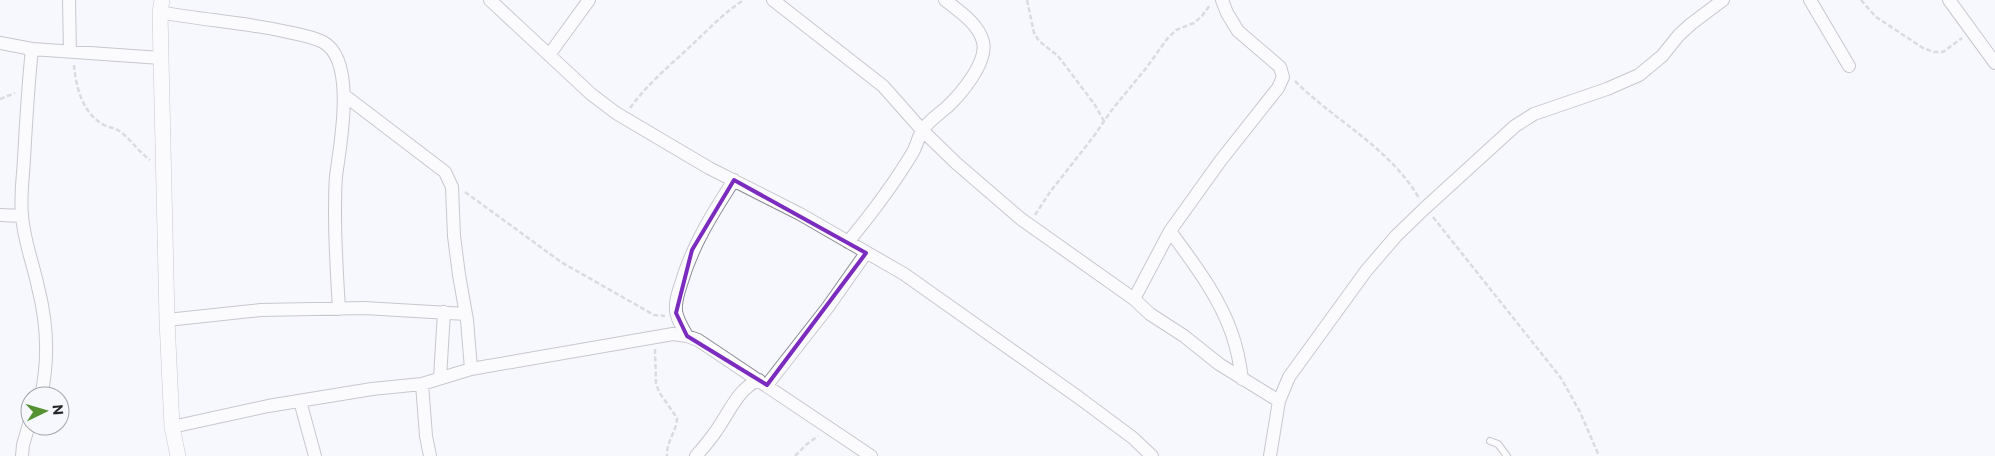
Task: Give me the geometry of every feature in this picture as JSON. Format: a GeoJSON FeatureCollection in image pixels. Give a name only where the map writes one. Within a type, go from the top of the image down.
{"type":"FeatureCollection","features":[{"type":"Feature","properties":{"kind":"street"},"geometry":{"type":"LineString","coordinates":[[69,0],[71,52]]}},
{"type":"Feature","properties":{"kind":"street"},"geometry":{"type":"LineString","coordinates":[[490,0],[591,94],[623,118],[709,168],[800,214],[904,274],[1078,397],[1133,438],[1152,456]]}},
{"type":"Feature","properties":{"kind":"street"},"geometry":{"type":"LineString","coordinates":[[549,55],[589,0]]}},
{"type":"Feature","properties":{"kind":"street"},"geometry":{"type":"LineString","coordinates":[[773,0],[883,86],[922,130],[956,163],[1029,225],[1134,300],[1150,314],[1184,336],[1219,364],[1279,401]]}},
{"type":"Feature","properties":{"kind":"street"},"geometry":{"type":"LineString","coordinates":[[848,242],[870,215],[914,150],[922,130],[949,105],[973,77],[982,56],[984,42],[976,28],[966,16],[945,0]]}},
{"type":"Feature","properties":{"kind":"street"},"geometry":{"type":"LineString","coordinates":[[1134,300],[1170,232],[1221,160],[1278,88],[1283,77],[1280,68],[1238,31],[1227,13],[1222,0]]}},
{"type":"Feature","properties":{"kind":"street"},"geometry":{"type":"LineString","coordinates":[[1270,456],[1279,401],[1289,377],[1366,271],[1396,236],[1515,126],[1534,114],[1607,89],[1638,75],[1662,56],[1679,35],[1691,24],[1723,0]]}},
{"type":"Feature","properties":{"kind":"street"},"geometry":{"type":"LineString","coordinates":[[1810,0],[1849,66]]}},
{"type":"Feature","properties":{"kind":"street"},"geometry":{"type":"LineString","coordinates":[[1949,0],[1995,62]]}},
{"type":"Feature","properties":{"kind":"street"},"geometry":{"type":"LineString","coordinates":[[178,456],[172,427],[167,320],[161,6],[192,19],[243,23],[306,36],[325,43],[337,58],[344,95],[343,131],[336,179],[335,215],[339,309]]}},
{"type":"Feature","properties":{"kind":"street"},"geometry":{"type":"LineString","coordinates":[[0,43],[32,49],[161,58]]}},
{"type":"Feature","properties":{"kind":"street"},"geometry":{"type":"LineString","coordinates":[[32,49],[26,110],[22,216],[27,246],[43,312],[46,339],[43,386]]}},
{"type":"Feature","properties":{"kind":"street"},"geometry":{"type":"LineString","coordinates":[[344,95],[421,152],[445,172],[451,184],[454,236],[466,314],[471,369]]}},
{"type":"Feature","properties":{"kind":"street"},"geometry":{"type":"LineString","coordinates":[[687,336],[676,313],[676,301],[692,250],[703,228],[734,180]]}},
{"type":"Feature","properties":{"kind":"street"},"geometry":{"type":"LineString","coordinates":[[0,216],[22,216]]}},
{"type":"Feature","properties":{"kind":"street"},"geometry":{"type":"LineString","coordinates":[[1170,232],[1210,288],[1226,318],[1233,336],[1242,379]]}},
{"type":"Feature","properties":{"kind":"street"},"geometry":{"type":"LineString","coordinates":[[696,456],[715,433],[742,391],[750,384],[763,382],[828,307],[866,253]]}},
{"type":"Feature","properties":{"kind":"street"},"geometry":{"type":"LineString","coordinates":[[167,320],[261,310],[339,309],[466,314]]}},
{"type":"Feature","properties":{"kind":"street"},"geometry":{"type":"LineString","coordinates":[[440,378],[444,312]]}},
{"type":"Feature","properties":{"kind":"street"},"geometry":{"type":"LineString","coordinates":[[172,427],[300,401],[372,389],[422,384],[471,369],[658,335],[673,334],[698,340],[871,456]]}},
{"type":"Feature","properties":{"kind":"street"},"geometry":{"type":"LineString","coordinates":[[422,384],[426,436],[430,456]]}},
{"type":"Feature","properties":{"kind":"street"},"geometry":{"type":"LineString","coordinates":[[300,401],[315,456]]}},
{"type":"Feature","properties":{"kind":"street"},"geometry":{"type":"LineString","coordinates":[[22,456],[26,436]]}},
{"type":"Feature","properties":{"kind":"lane"},"geometry":{"type":"LineString","coordinates":[[1490,441],[1498,444],[1507,456]]}},
{"type":"Feature","properties":{"kind":"path"},"geometry":{"type":"LineString","coordinates":[[623,118],[649,85],[718,20],[744,0]]}},
{"type":"Feature","properties":{"kind":"path"},"geometry":{"type":"LineString","coordinates":[[1028,0],[1034,34],[1039,41],[1058,56],[1095,105],[1104,121]]}},
{"type":"Feature","properties":{"kind":"path"},"geometry":{"type":"LineString","coordinates":[[1029,225],[1050,192],[1167,39],[1176,30],[1194,23],[1202,16],[1212,0]]}},
{"type":"Feature","properties":{"kind":"path"},"geometry":{"type":"LineString","coordinates":[[1861,0],[1876,17],[1924,48],[1934,52],[1943,52],[1952,47],[1970,30]]}},
{"type":"Feature","properties":{"kind":"path"},"geometry":{"type":"LineString","coordinates":[[71,52],[76,85],[81,99],[88,110],[104,125],[122,132],[137,150],[163,170]]}},
{"type":"Feature","properties":{"kind":"path"},"geometry":{"type":"LineString","coordinates":[[1280,68],[1307,93],[1370,141],[1407,179],[1425,208],[1561,378],[1580,412],[1599,456]]}},
{"type":"Feature","properties":{"kind":"path"},"geometry":{"type":"LineString","coordinates":[[451,184],[463,190],[569,267],[654,315],[668,316],[676,313]]}},
{"type":"Feature","properties":{"kind":"path"},"geometry":{"type":"LineString","coordinates":[[658,335],[654,354],[656,383],[663,399],[670,405],[678,422],[668,444],[666,456]]}},
{"type":"Feature","properties":{"kind":"path"},"geometry":{"type":"LineString","coordinates":[[795,456],[807,444],[831,429]]}},
{"type":"Feature","properties":{"kind":"highlighted area"},"geometry":{"type":"Polygon","coordinates":[[[734,180],[866,253],[767,385],[687,336],[676,313],[692,250],[734,180]]]}}]}
